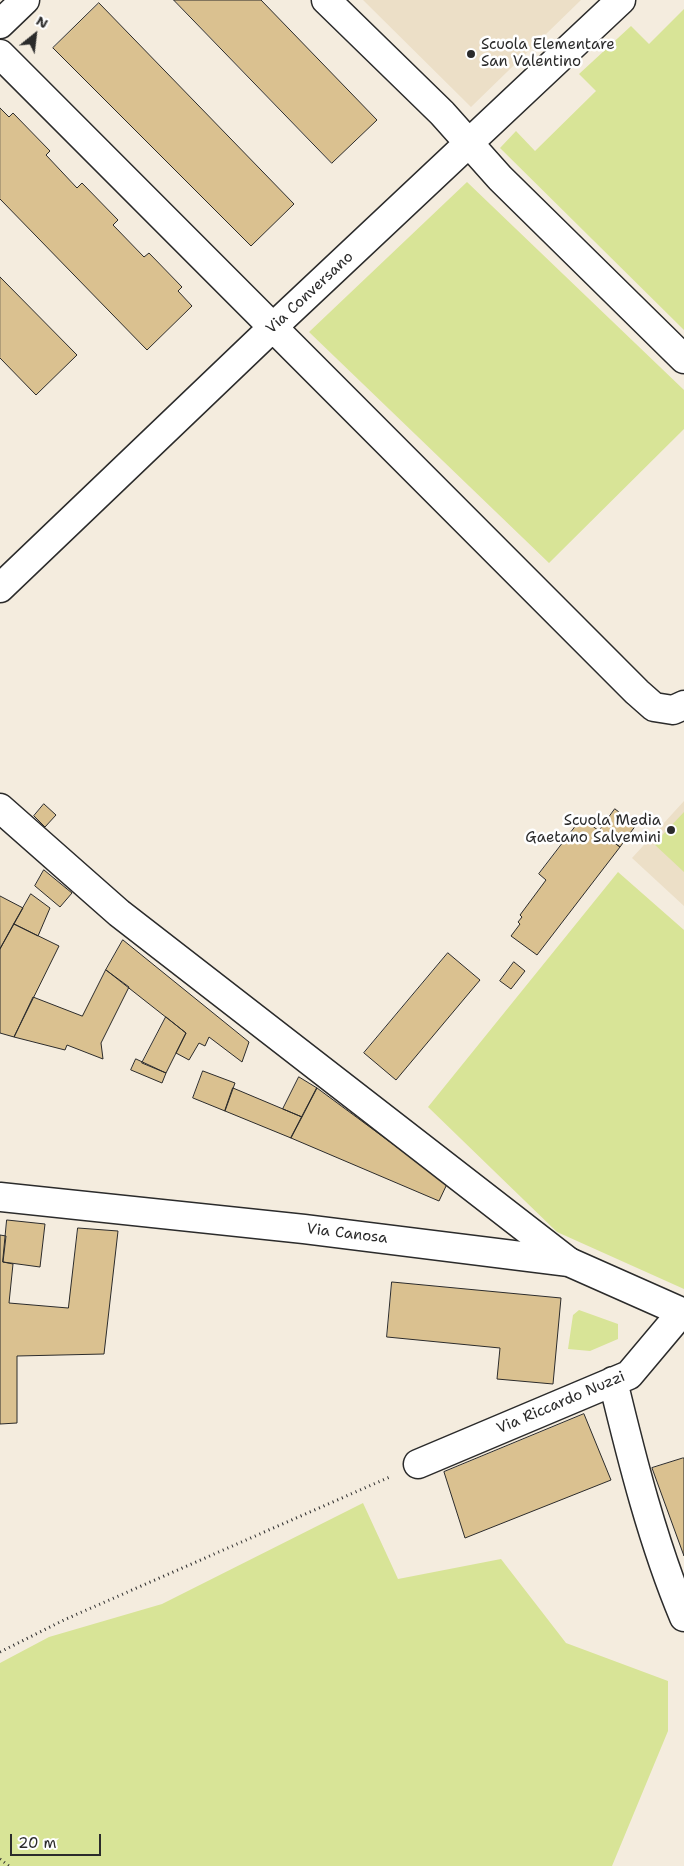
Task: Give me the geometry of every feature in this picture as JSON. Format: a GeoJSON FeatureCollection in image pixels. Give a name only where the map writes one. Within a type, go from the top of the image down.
{"type":"FeatureCollection","features":[{"type":"Feature","properties":{"kind":"street"},"geometry":{"type":"LineString","coordinates":[[0,24],[25,0]]}},
{"type":"Feature","properties":{"kind":"street"},"geometry":{"type":"LineString","coordinates":[[326,0],[442,113],[500,178],[684,360]]}},
{"type":"Feature","properties":{"kind":"street","name":"Via Conversano"},"geometry":{"type":"LineString","coordinates":[[0,588],[272,328],[621,0]]}},
{"type":"Feature","properties":{"kind":"street"},"geometry":{"type":"LineString","coordinates":[[0,54],[643,697],[654,707],[673,710],[684,705]]}},
{"type":"Feature","properties":{"kind":"street"},"geometry":{"type":"LineString","coordinates":[[0,808],[119,913],[569,1262]]}},
{"type":"Feature","properties":{"kind":"street","name":"Via Canosa"},"geometry":{"type":"LineString","coordinates":[[0,1197],[294,1228],[569,1262],[683,1313]]}},
{"type":"Feature","properties":{"kind":"street","name":"Via Riccardo Nuzzi"},"geometry":{"type":"LineString","coordinates":[[418,1464],[629,1375],[683,1313]]}},
{"type":"Feature","properties":{"kind":"street"},"geometry":{"type":"LineString","coordinates":[[613,1381],[624,1426],[668,1578],[684,1617]]}},
{"type":"Feature","properties":{"kind":"path"},"geometry":{"type":"LineString","coordinates":[[0,1652],[66,1619],[418,1464]]}},
{"type":"Feature","properties":{"kind":"path"},"geometry":{"type":"LineString","coordinates":[[0,1859],[9,1866]]}},
{"type":"Feature","properties":{"kind":"shaded area","name":"Scuola Elementare San Valentino"},"geometry":{"type":"Polygon","coordinates":[[[363,0],[581,0],[471,107],[363,0]]]}},
{"type":"Feature","properties":{"kind":"shaded area","name":"Scuola Media Gaetano Salvemini"},"geometry":{"type":"Polygon","coordinates":[[[684,801],[684,906],[632,858],[684,801]]]}},
{"type":"Feature","properties":{"kind":"green space"},"geometry":{"type":"Polygon","coordinates":[[[684,9],[684,330],[500,148],[516,131],[535,151],[596,91],[579,74],[631,26],[649,44],[684,9]]]}},
{"type":"Feature","properties":{"kind":"green space"},"geometry":{"type":"Polygon","coordinates":[[[467,182],[684,390],[684,429],[549,563],[309,332],[467,182]]]}},
{"type":"Feature","properties":{"kind":"green space"},"geometry":{"type":"Polygon","coordinates":[[[684,812],[684,872],[654,844],[684,812]]]}},
{"type":"Feature","properties":{"kind":"green space"},"geometry":{"type":"Polygon","coordinates":[[[618,872],[684,930],[684,1289],[557,1232],[428,1107],[618,872]]]}},
{"type":"Feature","properties":{"kind":"green space"},"geometry":{"type":"Polygon","coordinates":[[[579,1310],[618,1324],[618,1339],[590,1351],[568,1349],[573,1315],[579,1310]]]}},
{"type":"Feature","properties":{"kind":"green space"},"geometry":{"type":"Polygon","coordinates":[[[363,1503],[398,1579],[501,1559],[566,1643],[668,1681],[668,1731],[612,1866],[0,1866],[0,1663],[49,1637],[162,1604],[363,1503]]]}},
{"type":"Feature","properties":{"kind":"building"},"geometry":{"type":"Polygon","coordinates":[[[174,0],[261,0],[377,120],[332,163],[174,0]]]}},
{"type":"Feature","properties":{"kind":"building"},"geometry":{"type":"Polygon","coordinates":[[[99,3],[294,204],[251,246],[53,48],[99,3]]]}},
{"type":"Feature","properties":{"kind":"building"},"geometry":{"type":"Polygon","coordinates":[[[0,108],[9,117],[13,113],[50,151],[46,155],[77,188],[82,183],[118,220],[113,225],[144,257],[149,253],[182,287],[178,291],[192,306],[147,350],[0,199],[0,108]]]}},
{"type":"Feature","properties":{"kind":"building"},"geometry":{"type":"Polygon","coordinates":[[[0,277],[77,355],[36,395],[0,358],[0,277]]]}},
{"type":"Feature","properties":{"kind":"building"},"geometry":{"type":"Polygon","coordinates":[[[44,804],[56,815],[45,827],[34,816],[44,804]]]}},
{"type":"Feature","properties":{"kind":"building"},"geometry":{"type":"Polygon","coordinates":[[[615,809],[636,825],[620,847],[599,831],[615,809]]]}},
{"type":"Feature","properties":{"kind":"building"},"geometry":{"type":"Polygon","coordinates":[[[582,818],[620,847],[537,955],[511,936],[520,924],[518,922],[522,917],[520,915],[546,880],[539,874],[582,818]]]}},
{"type":"Feature","properties":{"kind":"building"},"geometry":{"type":"Polygon","coordinates":[[[44,870],[72,893],[60,907],[35,886],[44,870]]]}},
{"type":"Feature","properties":{"kind":"building"},"geometry":{"type":"Polygon","coordinates":[[[31,894],[50,908],[38,936],[14,924],[31,894]]]}},
{"type":"Feature","properties":{"kind":"building"},"geometry":{"type":"Polygon","coordinates":[[[0,896],[23,908],[0,949],[0,896]]]}},
{"type":"Feature","properties":{"kind":"building"},"geometry":{"type":"Polygon","coordinates":[[[14,924],[59,946],[14,1037],[0,1033],[0,949],[14,924]]]}},
{"type":"Feature","properties":{"kind":"building"},"geometry":{"type":"Polygon","coordinates":[[[123,940],[249,1042],[242,1062],[209,1037],[205,1046],[199,1043],[189,1060],[176,1053],[186,1033],[106,970],[123,940]]]}},
{"type":"Feature","properties":{"kind":"building"},"geometry":{"type":"Polygon","coordinates":[[[448,953],[480,980],[396,1080],[364,1053],[448,953]]]}},
{"type":"Feature","properties":{"kind":"building"},"geometry":{"type":"Polygon","coordinates":[[[514,962],[525,971],[511,989],[500,981],[514,962]]]}},
{"type":"Feature","properties":{"kind":"building"},"geometry":{"type":"Polygon","coordinates":[[[106,970],[129,987],[101,1043],[103,1059],[67,1045],[65,1050],[14,1037],[33,997],[82,1016],[106,970]]]}},
{"type":"Feature","properties":{"kind":"building"},"geometry":{"type":"Polygon","coordinates":[[[166,1017],[186,1033],[166,1073],[142,1063],[166,1017]]]}},
{"type":"Feature","properties":{"kind":"building"},"geometry":{"type":"Polygon","coordinates":[[[136,1059],[166,1073],[162,1083],[131,1070],[136,1059]]]}},
{"type":"Feature","properties":{"kind":"building"},"geometry":{"type":"Polygon","coordinates":[[[203,1071],[235,1083],[225,1111],[193,1098],[203,1071]]]}},
{"type":"Feature","properties":{"kind":"building"},"geometry":{"type":"Polygon","coordinates":[[[299,1077],[317,1088],[302,1117],[283,1109],[299,1077]]]}},
{"type":"Feature","properties":{"kind":"building"},"geometry":{"type":"Polygon","coordinates":[[[233,1088],[302,1117],[291,1138],[225,1111],[233,1088]]]}},
{"type":"Feature","properties":{"kind":"building"},"geometry":{"type":"Polygon","coordinates":[[[317,1088],[447,1184],[439,1201],[291,1138],[317,1088]]]}},
{"type":"Feature","properties":{"kind":"building"},"geometry":{"type":"Polygon","coordinates":[[[7,1220],[45,1224],[40,1267],[3,1262],[7,1220]]]}},
{"type":"Feature","properties":{"kind":"building"},"geometry":{"type":"Polygon","coordinates":[[[78,1228],[118,1231],[104,1354],[17,1356],[17,1423],[0,1424],[0,1235],[6,1236],[3,1262],[13,1264],[9,1303],[68,1308],[78,1228]]]}},
{"type":"Feature","properties":{"kind":"building"},"geometry":{"type":"Polygon","coordinates":[[[392,1282],[561,1298],[553,1384],[497,1379],[500,1348],[387,1337],[392,1282]]]}},
{"type":"Feature","properties":{"kind":"building"},"geometry":{"type":"Polygon","coordinates":[[[584,1414],[611,1480],[465,1538],[444,1472],[584,1414]]]}},
{"type":"Feature","properties":{"kind":"building"},"geometry":{"type":"Polygon","coordinates":[[[684,1458],[684,1556],[652,1468],[684,1458]]]}},
{"type":"Feature","properties":{"kind":"place","name":"Scuola Elementare San Valentino"},"geometry":{"type":"Point","coordinates":[471,54]}},
{"type":"Feature","properties":{"kind":"place","name":"Scuola Media Gaetano Salvemini"},"geometry":{"type":"Point","coordinates":[671,830]}}]}
